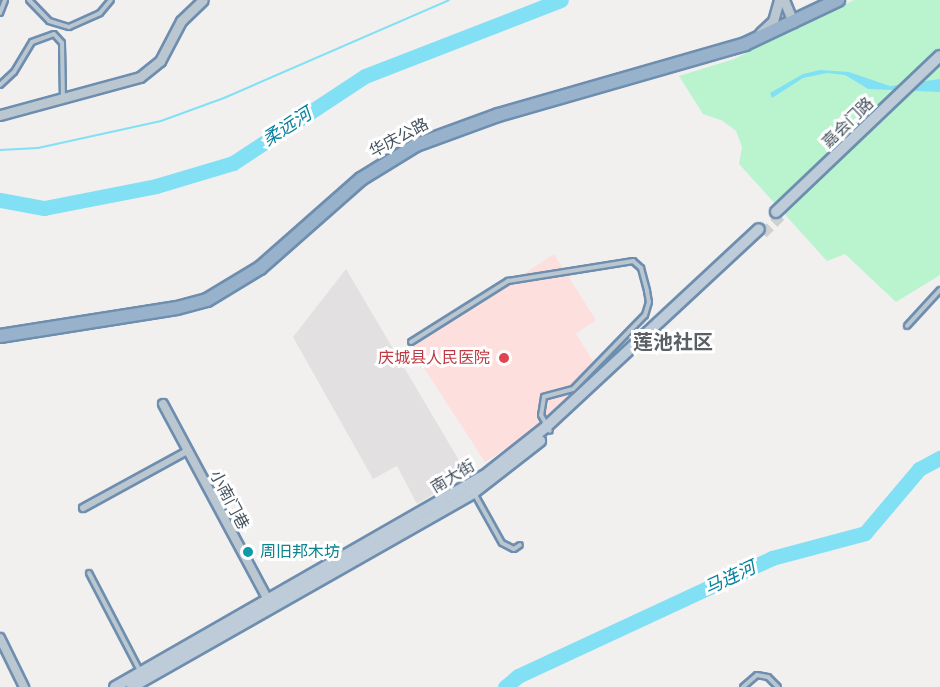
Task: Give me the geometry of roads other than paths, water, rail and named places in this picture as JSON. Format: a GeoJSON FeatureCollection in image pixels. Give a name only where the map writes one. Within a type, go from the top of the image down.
{"type":"FeatureCollection","features":[{"type":"Feature","properties":{"kind":"highway","name":"华庆公路"},"geometry":{"type":"LineString","coordinates":[[0,333],[177,303],[205,295],[258,264],[358,176],[414,142],[496,111],[716,50],[795,19],[828,0]]}},
{"type":"Feature","properties":{"kind":"highway","name":"华庆公路"},"geometry":{"type":"LineString","coordinates":[[0,333],[177,308],[207,300],[261,268],[361,179],[416,146],[498,115],[717,54],[838,0]]}},
{"type":"Feature","properties":{"kind":"main road","name":"嘉会门路"},"geometry":{"type":"LineString","coordinates":[[922,77],[940,56]]}},
{"type":"Feature","properties":{"kind":"main road","name":"嘉会门路"},"geometry":{"type":"LineString","coordinates":[[779,214],[900,97],[940,64]]}},
{"type":"Feature","properties":{"kind":"main road","name":"南大街"},"geometry":{"type":"LineString","coordinates":[[116,687],[143,676],[473,493],[548,429],[761,231]]}},
{"type":"Feature","properties":{"kind":"main road","name":"南大街"},"geometry":{"type":"LineString","coordinates":[[270,605],[470,485],[548,429]]}},
{"type":"Feature","properties":{"kind":"main road","name":"南大街"},"geometry":{"type":"LineString","coordinates":[[132,687],[143,676]]}},
{"type":"Feature","properties":{"kind":"street"},"geometry":{"type":"LineString","coordinates":[[0,115],[140,77],[160,61],[181,21],[203,0]]}},
{"type":"Feature","properties":{"kind":"street"},"geometry":{"type":"LineString","coordinates":[[758,34],[772,21],[779,0]]}},
{"type":"Feature","properties":{"kind":"street"},"geometry":{"type":"LineString","coordinates":[[784,0],[795,19]]}},
{"type":"Feature","properties":{"kind":"street"},"geometry":{"type":"LineString","coordinates":[[790,0],[795,19]]}},
{"type":"Feature","properties":{"kind":"street","name":"小南门巷"},"geometry":{"type":"LineString","coordinates":[[163,405],[270,605]]}},
{"type":"Feature","properties":{"kind":"street"},"geometry":{"type":"LineString","coordinates":[[83,508],[188,451]]}},
{"type":"Feature","properties":{"kind":"street"},"geometry":{"type":"LineString","coordinates":[[0,638],[24,687]]}},
{"type":"Feature","properties":{"kind":"lane"},"geometry":{"type":"LineString","coordinates":[[0,13],[5,0]]}},
{"type":"Feature","properties":{"kind":"lane"},"geometry":{"type":"LineString","coordinates":[[29,0],[49,21],[69,27],[96,16],[111,0]]}},
{"type":"Feature","properties":{"kind":"lane"},"geometry":{"type":"LineString","coordinates":[[0,85],[14,72],[32,42],[54,34],[62,43],[63,99]]}},
{"type":"Feature","properties":{"kind":"lane"},"geometry":{"type":"LineString","coordinates":[[411,342],[508,281],[633,261],[641,268],[647,291],[649,302],[645,315],[573,389],[543,397],[540,416],[548,429]]}},
{"type":"Feature","properties":{"kind":"lane"},"geometry":{"type":"LineString","coordinates":[[907,326],[940,290]]}},
{"type":"Feature","properties":{"kind":"lane"},"geometry":{"type":"LineString","coordinates":[[473,493],[502,543],[514,549],[520,545]]}},
{"type":"Feature","properties":{"kind":"lane"},"geometry":{"type":"LineString","coordinates":[[89,573],[143,676]]}},
{"type":"Feature","properties":{"kind":"lane"},"geometry":{"type":"LineString","coordinates":[[743,687],[757,675],[768,677],[778,687]]}},
{"type":"Feature","properties":{"kind":"water"},"geometry":{"type":"Polygon","coordinates":[[[820,70],[849,72],[890,86],[940,79],[940,92],[868,89],[845,75],[827,73],[803,78],[772,98],[770,93],[803,74],[820,70]]]}},
{"type":"Feature","properties":{"kind":"waterway"},"geometry":{"type":"LineString","coordinates":[[0,150],[38,148],[161,121],[224,98],[449,0]]}},
{"type":"Feature","properties":{"kind":"waterway","name":"柔远河"},"geometry":{"type":"LineString","coordinates":[[0,200],[44,208],[156,186],[233,163],[365,76],[561,0]]}},
{"type":"Feature","properties":{"kind":"waterway","name":"马连河"},"geometry":{"type":"LineString","coordinates":[[505,687],[518,676],[772,558],[865,533],[919,469],[940,458]]}},
{"type":"Feature","properties":{"kind":"tunnel"},"geometry":{"type":"LineString","coordinates":[[763,234],[781,216]]}},
{"type":"Feature","properties":{"kind":"place","name":"庆城县人民医院"},"geometry":{"type":"Point","coordinates":[504,358]}},
{"type":"Feature","properties":{"kind":"place","name":"周旧邦木坊"},"geometry":{"type":"Point","coordinates":[248,552]}},
{"type":"Feature","properties":{"kind":"district","name":"莲池社区"},"geometry":{"type":"Point","coordinates":[673,342]}}]}
